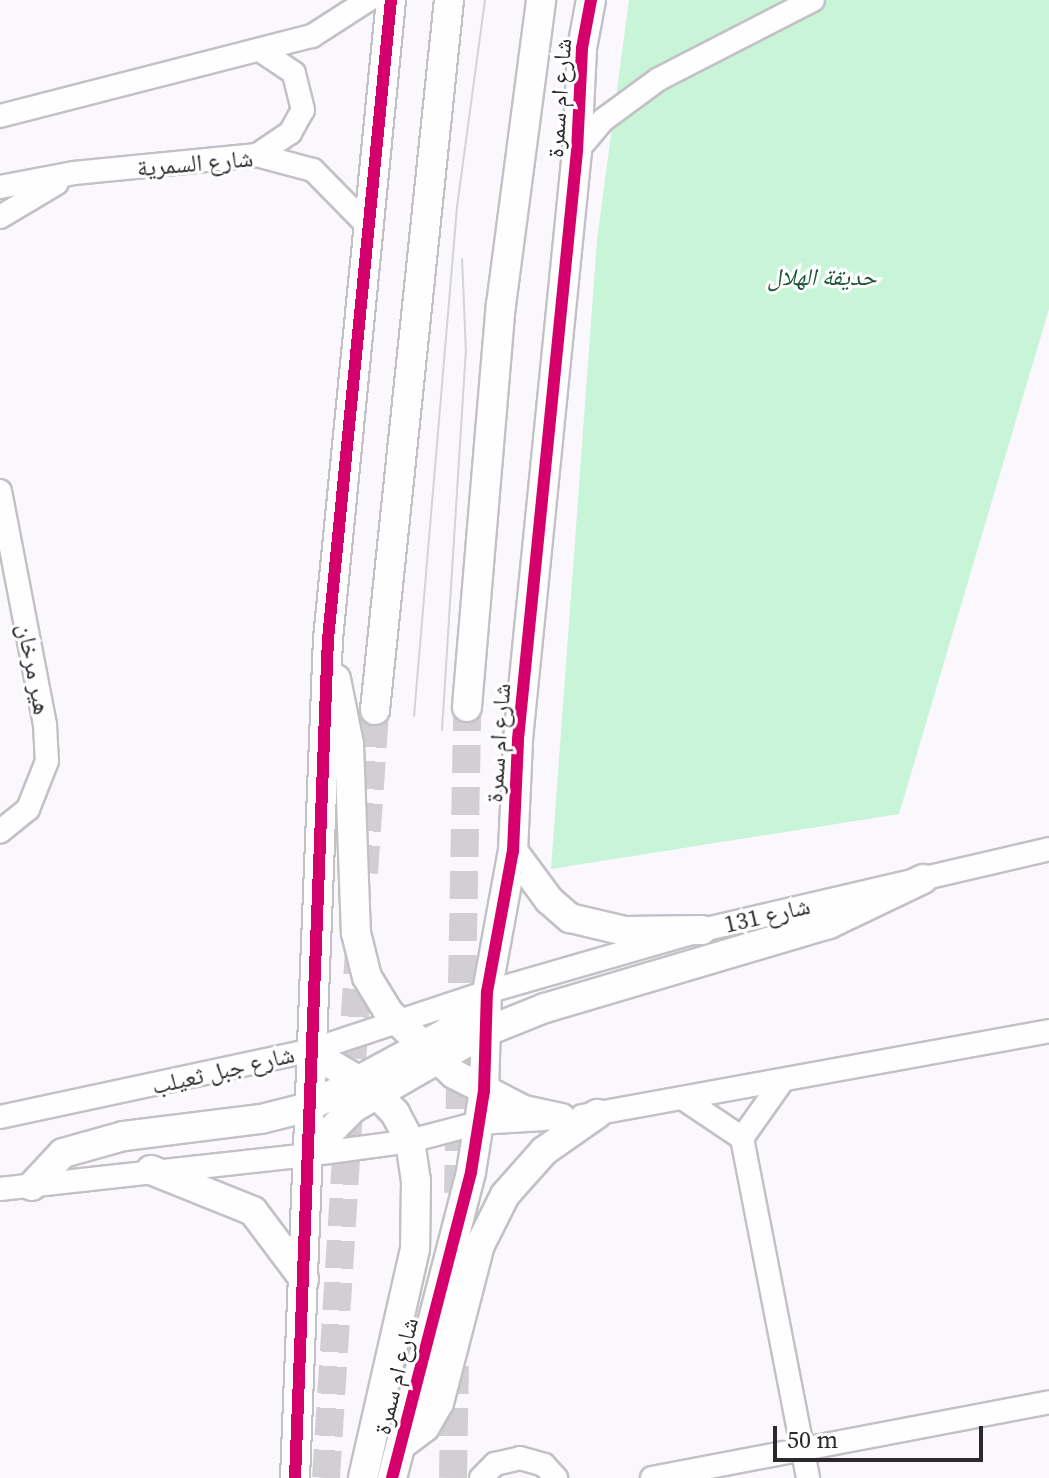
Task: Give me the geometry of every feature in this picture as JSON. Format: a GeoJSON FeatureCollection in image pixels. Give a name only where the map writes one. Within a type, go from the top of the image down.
{"type":"FeatureCollection","features":[{"type":"Feature","properties":{"kind":"street"},"geometry":{"type":"LineString","coordinates":[[0,116],[263,52],[333,27],[368,0]]}},
{"type":"Feature","properties":{"kind":"street"},"geometry":{"type":"LineString","coordinates":[[295,1478],[304,1279],[309,1051],[328,639],[391,0]]}},
{"type":"Feature","properties":{"kind":"street"},"geometry":{"type":"LineString","coordinates":[[375,710],[449,0]]}},
{"type":"Feature","properties":{"kind":"street","name":"شارع ام سمرة"},"geometry":{"type":"LineString","coordinates":[[467,707],[501,305],[541,0]]}},
{"type":"Feature","properties":{"kind":"street","name":"شارع ام سمرة"},"geometry":{"type":"LineString","coordinates":[[392,1478],[471,1172],[484,1091],[487,992],[513,851],[520,724],[577,151],[582,48],[591,0]]}},
{"type":"Feature","properties":{"kind":"street"},"geometry":{"type":"LineString","coordinates":[[577,151],[603,120],[659,79],[813,0]]}},
{"type":"Feature","properties":{"kind":"street"},"geometry":{"type":"LineString","coordinates":[[257,155],[290,133],[303,110],[294,73],[263,52]]}},
{"type":"Feature","properties":{"kind":"street"},"geometry":{"type":"LineString","coordinates":[[0,103],[24,111]]}},
{"type":"Feature","properties":{"kind":"street","name":"شارع السمرية"},"geometry":{"type":"LineString","coordinates":[[0,187],[74,173],[257,155],[313,170],[367,225]]}},
{"type":"Feature","properties":{"kind":"street"},"geometry":{"type":"LineString","coordinates":[[0,217],[74,173]]}},
{"type":"Feature","properties":{"kind":"street","name":"هير مرخان"},"geometry":{"type":"LineString","coordinates":[[0,491],[47,761],[28,809],[0,832]]}},
{"type":"Feature","properties":{"kind":"street"},"geometry":{"type":"LineString","coordinates":[[328,639],[349,744],[356,933],[367,977],[399,1024],[428,1053],[484,1091],[524,1110],[561,1118]]}},
{"type":"Feature","properties":{"kind":"street","name":"شارع 131"},"geometry":{"type":"LineString","coordinates":[[487,992],[702,930],[1049,849]]}},
{"type":"Feature","properties":{"kind":"street"},"geometry":{"type":"LineString","coordinates":[[513,851],[549,900],[570,918],[625,931],[702,930]]}},
{"type":"Feature","properties":{"kind":"street"},"geometry":{"type":"LineString","coordinates":[[32,1186],[63,1153],[124,1136],[261,1119],[309,1107],[369,1087],[428,1053],[545,1008],[829,924],[923,879]]}},
{"type":"Feature","properties":{"kind":"street"},"geometry":{"type":"LineString","coordinates":[[428,1053],[487,992]]}},
{"type":"Feature","properties":{"kind":"street","name":"شارع جبل ثعيلب"},"geometry":{"type":"LineString","coordinates":[[0,1117],[309,1051],[399,1024],[487,992]]}},
{"type":"Feature","properties":{"kind":"street"},"geometry":{"type":"LineString","coordinates":[[0,1189],[307,1155],[410,1141],[478,1123],[561,1118],[687,1101],[1049,1031]]}},
{"type":"Feature","properties":{"kind":"street"},"geometry":{"type":"LineString","coordinates":[[309,1051],[369,1087],[410,1141],[417,1196],[415,1249],[363,1478]]}},
{"type":"Feature","properties":{"kind":"street"},"geometry":{"type":"LineString","coordinates":[[742,1138],[781,1083]]}},
{"type":"Feature","properties":{"kind":"street"},"geometry":{"type":"LineString","coordinates":[[307,1155],[369,1087]]}},
{"type":"Feature","properties":{"kind":"street"},"geometry":{"type":"LineString","coordinates":[[687,1101],[742,1138],[808,1478]]}},
{"type":"Feature","properties":{"kind":"street"},"geometry":{"type":"LineString","coordinates":[[401,1445],[425,1427],[439,1403],[480,1245],[505,1195],[544,1151],[597,1114]]}},
{"type":"Feature","properties":{"kind":"street"},"geometry":{"type":"LineString","coordinates":[[151,1170],[253,1211],[304,1279]]}},
{"type":"Feature","properties":{"kind":"street"},"geometry":{"type":"LineString","coordinates":[[652,1478],[1049,1402]]}},
{"type":"Feature","properties":{"kind":"street"},"geometry":{"type":"LineString","coordinates":[[481,1478],[495,1464],[520,1458],[544,1465],[556,1478]]}},
{"type":"Feature","properties":{"kind":"green space","name":"حديقة الهلال"},"geometry":{"type":"Polygon","coordinates":[[[629,0],[1049,0],[1049,309],[899,814],[551,869],[597,240],[629,0]]]}},
{"type":"Feature","properties":{"kind":"tunnel"},"geometry":{"type":"LineString","coordinates":[[458,1193],[467,707]]}},
{"type":"Feature","properties":{"kind":"tunnel"},"geometry":{"type":"LineString","coordinates":[[364,873],[375,710]]}},
{"type":"Feature","properties":{"kind":"tunnel"},"geometry":{"type":"LineString","coordinates":[[326,1478],[359,950]]}},
{"type":"Feature","properties":{"kind":"tunnel"},"geometry":{"type":"LineString","coordinates":[[453,1478],[455,1359]]}},
{"type":"Feature","properties":{"kind":"tram line"},"geometry":{"type":"LineString","coordinates":[[414,716],[457,207],[485,0]]}},
{"type":"Feature","properties":{"kind":"tram line"},"geometry":{"type":"LineString","coordinates":[[442,730],[466,353],[462,259]]}},
{"type":"Feature","properties":{"kind":"cycle path"},"geometry":{"type":"LineString","coordinates":[[295,1478],[328,639],[391,0]]}},
{"type":"Feature","properties":{"kind":"cycle path"},"geometry":{"type":"LineString","coordinates":[[392,1478],[471,1172],[484,1091],[487,992],[513,851],[518,739],[577,151],[582,48],[591,0]]}}]}
